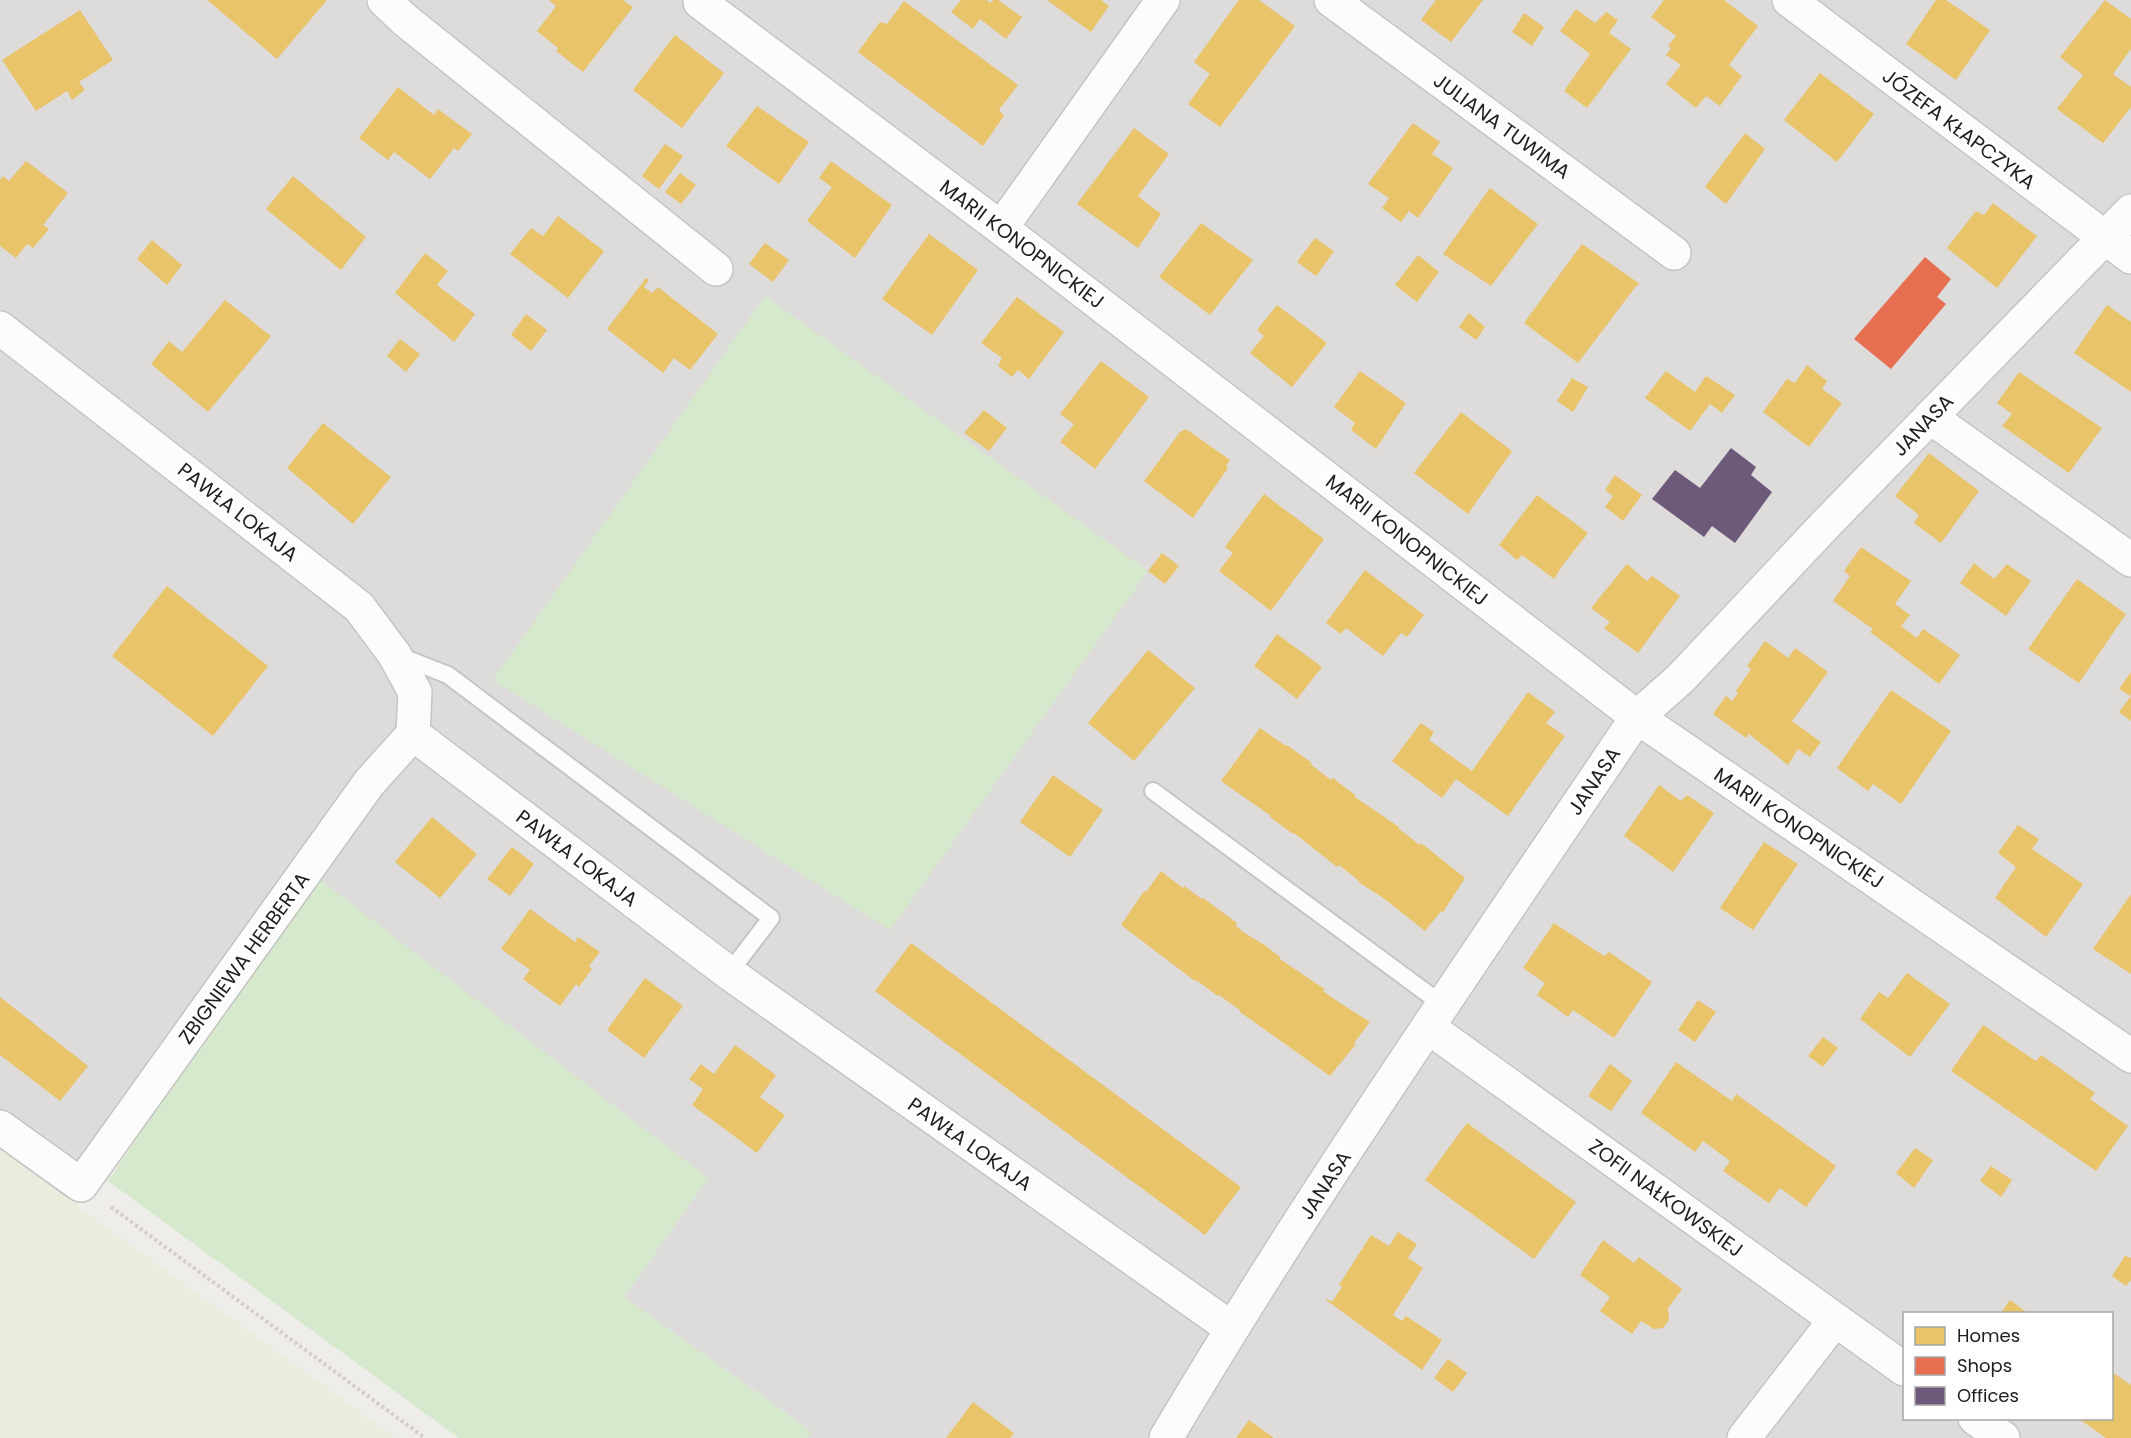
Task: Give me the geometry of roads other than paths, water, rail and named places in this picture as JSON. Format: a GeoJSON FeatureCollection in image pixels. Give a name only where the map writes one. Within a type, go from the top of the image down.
{"type":"FeatureCollection","features":[{"type":"Feature","properties":{"kind":"street"},"geometry":{"type":"LineString","coordinates":[[384,0],[405,20],[716,269]]}},
{"type":"Feature","properties":{"kind":"street"},"geometry":{"type":"LineString","coordinates":[[1001,228],[1163,0]]}},
{"type":"Feature","properties":{"kind":"street","name":"JULIANA TUWIMA"},"geometry":{"type":"LineString","coordinates":[[1331,0],[1674,253]]}},
{"type":"Feature","properties":{"kind":"street","name":"JÓZEFA KŁAPCZYKA"},"geometry":{"type":"LineString","coordinates":[[1789,0],[2131,257]]}},
{"type":"Feature","properties":{"kind":"street","name":"MARII KONOPNICKIEJ"},"geometry":{"type":"LineString","coordinates":[[700,2],[1001,228],[1637,717],[2131,1056]]}},
{"type":"Feature","properties":{"kind":"street","name":"JANASA"},"geometry":{"type":"LineString","coordinates":[[1166,1438],[1231,1328],[1436,1016],[1637,717],[1681,678],[2131,211]]}},
{"type":"Feature","properties":{"kind":"street","name":"PAWŁA LOKAJA"},"geometry":{"type":"LineString","coordinates":[[0,327],[359,607],[394,654],[416,692],[412,734],[729,973],[1231,1328]]}},
{"type":"Feature","properties":{"kind":"street"},"geometry":{"type":"LineString","coordinates":[[1930,417],[2131,560]]}},
{"type":"Feature","properties":{"kind":"street","name":"ZBIGNIEWA HERBERTA"},"geometry":{"type":"LineString","coordinates":[[0,1127],[81,1185],[369,783],[412,734]]}},
{"type":"Feature","properties":{"kind":"street","name":"ZOFII NAŁKOWSKIEJ"},"geometry":{"type":"LineString","coordinates":[[1436,1016],[1835,1320],[1903,1368]]}},
{"type":"Feature","properties":{"kind":"street"},"geometry":{"type":"LineString","coordinates":[[1744,1438],[1835,1320]]}},
{"type":"Feature","properties":{"kind":"street"},"geometry":{"type":"LineString","coordinates":[[1976,1420],[2003,1438]]}},
{"type":"Feature","properties":{"kind":"lane"},"geometry":{"type":"LineString","coordinates":[[394,654],[448,675],[771,918],[729,973]]}},
{"type":"Feature","properties":{"kind":"lane"},"geometry":{"type":"LineString","coordinates":[[1153,791],[1436,1016]]}}]}
